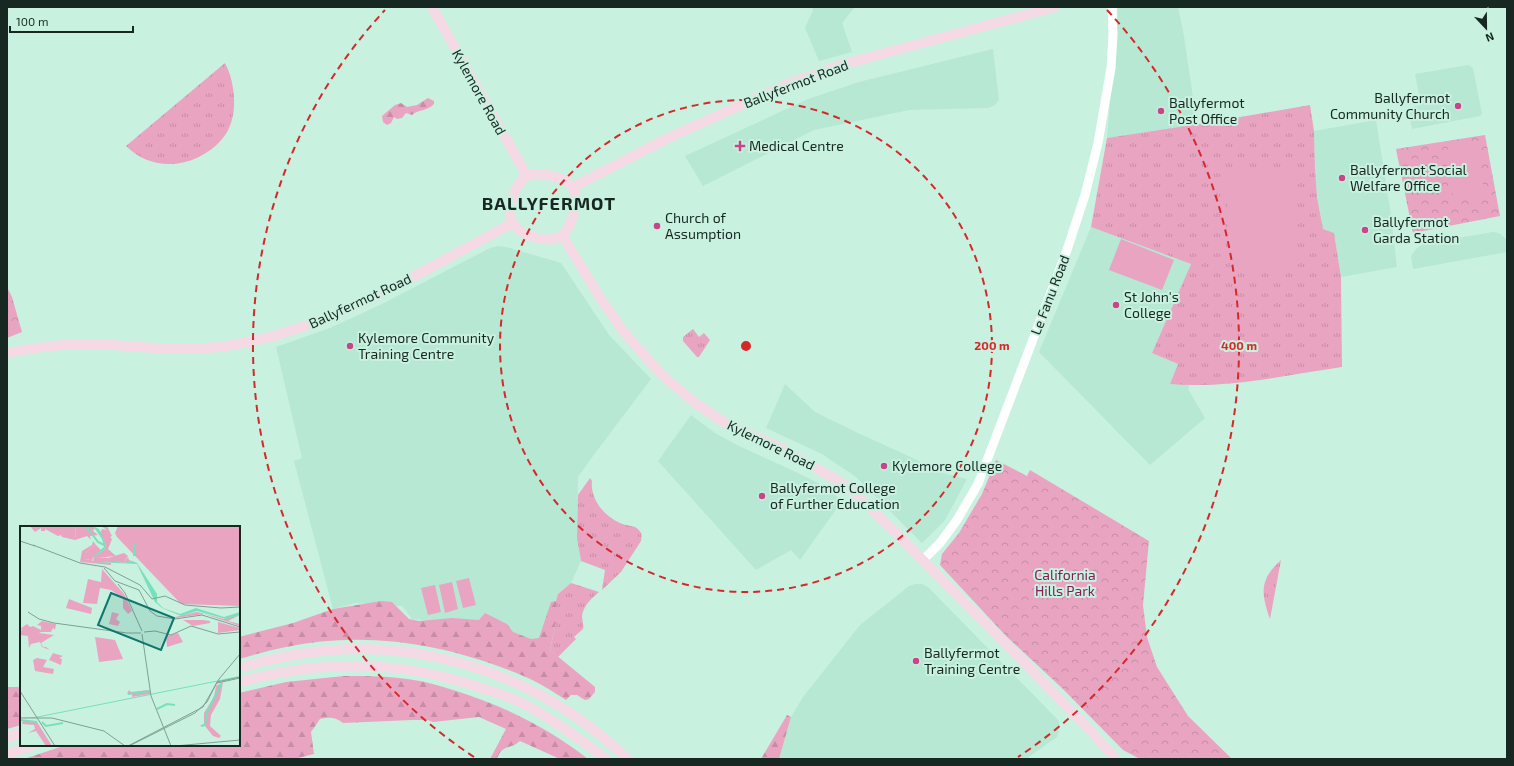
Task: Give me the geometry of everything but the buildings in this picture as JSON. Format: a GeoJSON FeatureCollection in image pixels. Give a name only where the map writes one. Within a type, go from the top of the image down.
{"type":"FeatureCollection","features":[{"type":"Feature","properties":{"kind":"main road","name":"Kylemore Road"},"geometry":{"type":"LineString","coordinates":[[432,7],[527,176]]}},
{"type":"Feature","properties":{"kind":"main road","name":"Ballyfermot Road"},"geometry":{"type":"LineString","coordinates":[[573,187],[670,137],[808,76],[841,65],[1055,7]]}},
{"type":"Feature","properties":{"kind":"main road"},"geometry":{"type":"LineString","coordinates":[[539,174],[550,175],[573,187],[575,202],[571,222],[562,235],[553,238],[532,237],[520,232],[512,223],[510,213],[512,196],[519,183],[527,176],[539,174]]}},
{"type":"Feature","properties":{"kind":"main road","name":"Ballyfermot Road"},"geometry":{"type":"LineString","coordinates":[[7,354],[38,347],[82,344],[112,344],[174,349],[206,348],[233,345],[279,334],[325,320],[366,301],[512,223]]}},
{"type":"Feature","properties":{"kind":"main road","name":"Kylemore Road"},"geometry":{"type":"LineString","coordinates":[[562,235],[599,296],[623,331],[661,374],[695,403],[728,424],[781,448],[847,486],[923,560],[1087,727],[1116,759]]}},
{"type":"Feature","properties":{"kind":"main road"},"geometry":{"type":"LineString","coordinates":[[240,668],[297,654],[336,650],[398,651],[435,657],[476,668],[533,691],[557,704],[584,723],[628,759]]}},
{"type":"Feature","properties":{"kind":"main road"},"geometry":{"type":"LineString","coordinates":[[240,682],[269,674],[336,666],[400,668],[435,675],[465,682],[519,702],[547,717],[606,759]]}},
{"type":"Feature","properties":{"kind":"main road"},"geometry":{"type":"LineString","coordinates":[[7,738],[20,733]]}},
{"type":"Feature","properties":{"kind":"main road"},"geometry":{"type":"LineString","coordinates":[[7,754],[31,746]]}},
{"type":"Feature","properties":{"kind":"street","name":"Le Fanu Road"},"geometry":{"type":"LineString","coordinates":[[923,560],[940,543],[953,526],[978,484],[1067,250],[1085,195],[1098,143],[1111,68],[1113,35],[1112,7]]}},
{"type":"Feature","properties":{"kind":"shaded area"},"geometry":{"type":"Polygon","coordinates":[[[812,7],[855,7],[842,23],[852,52],[819,61],[805,28],[813,10],[812,7]]]}},
{"type":"Feature","properties":{"kind":"shaded area"},"geometry":{"type":"Polygon","coordinates":[[[1118,7],[1178,7],[1184,36],[1197,125],[1107,138],[1118,7]]]}},
{"type":"Feature","properties":{"kind":"shaded area"},"geometry":{"type":"Polygon","coordinates":[[[993,49],[999,100],[995,105],[988,108],[909,110],[814,130],[703,186],[685,156],[808,99],[859,82],[993,49]]]}},
{"type":"Feature","properties":{"kind":"shaded area"},"geometry":{"type":"Polygon","coordinates":[[[1468,65],[1473,68],[1482,114],[1480,116],[1412,129],[1408,108],[1421,105],[1415,74],[1468,65]]]}},
{"type":"Feature","properties":{"kind":"shaded area"},"geometry":{"type":"Polygon","coordinates":[[[1376,120],[1390,209],[1397,267],[1341,277],[1334,233],[1323,229],[1317,197],[1314,131],[1376,120]]]}},
{"type":"Feature","properties":{"kind":"shaded area","name":"St John's College"},"geometry":{"type":"Polygon","coordinates":[[[1091,227],[1191,264],[1152,353],[1178,364],[1170,384],[1189,385],[1188,389],[1205,418],[1150,465],[1039,352],[1091,227]]]}},
{"type":"Feature","properties":{"kind":"shaded area"},"geometry":{"type":"Polygon","coordinates":[[[1493,232],[1499,233],[1506,239],[1507,252],[1413,269],[1411,256],[1416,249],[1423,244],[1493,232]]]}},
{"type":"Feature","properties":{"kind":"shaded area"},"geometry":{"type":"Polygon","coordinates":[[[498,246],[561,263],[609,335],[651,379],[578,477],[577,538],[581,561],[571,583],[558,594],[550,650],[492,625],[412,619],[402,606],[356,603],[333,609],[294,461],[302,458],[276,347],[330,328],[380,305],[490,248],[498,246]]]}},
{"type":"Feature","properties":{"kind":"shaded area","name":"Kylemore College"},"geometry":{"type":"Polygon","coordinates":[[[785,384],[815,412],[943,473],[967,479],[945,520],[922,543],[856,477],[822,454],[766,428],[785,384]]]}},
{"type":"Feature","properties":{"kind":"shaded area","name":"Ballyfermot College of Further Education"},"geometry":{"type":"Polygon","coordinates":[[[691,415],[715,433],[739,446],[818,483],[842,501],[800,560],[791,550],[756,570],[658,461],[691,415]]]}},
{"type":"Feature","properties":{"kind":"shaded area","name":"Ballyfermot Training Centre"},"geometry":{"type":"Polygon","coordinates":[[[922,584],[928,587],[1058,720],[1060,727],[1057,737],[1026,759],[779,759],[791,717],[803,697],[860,625],[909,586],[922,584]]]}},
{"type":"Feature","properties":{"kind":"green space"},"geometry":{"type":"Polygon","coordinates":[[[225,63],[232,81],[234,111],[228,130],[223,138],[213,148],[201,156],[189,161],[176,164],[162,164],[149,161],[137,155],[126,146],[225,63]]]}},
{"type":"Feature","properties":{"kind":"green space"},"geometry":{"type":"Polygon","coordinates":[[[428,98],[434,101],[434,104],[429,108],[412,115],[406,113],[402,118],[397,119],[394,117],[391,123],[387,125],[383,122],[382,116],[395,105],[401,103],[407,107],[417,105],[428,98]]]}},
{"type":"Feature","properties":{"kind":"green space"},"geometry":{"type":"Polygon","coordinates":[[[1310,105],[1314,131],[1317,197],[1323,229],[1334,233],[1341,277],[1342,367],[1234,383],[1212,385],[1170,384],[1178,364],[1152,353],[1191,264],[1091,227],[1107,138],[1310,105]]]}},
{"type":"Feature","properties":{"kind":"green space"},"geometry":{"type":"Polygon","coordinates":[[[1485,135],[1500,216],[1413,233],[1396,149],[1485,135]]]}},
{"type":"Feature","properties":{"kind":"green space"},"geometry":{"type":"Polygon","coordinates":[[[1476,144],[1485,196],[1454,201],[1444,150],[1476,144]]]}},
{"type":"Feature","properties":{"kind":"green space"},"geometry":{"type":"Polygon","coordinates":[[[1292,168],[1297,269],[1231,272],[1225,171],[1292,168]]]}},
{"type":"Feature","properties":{"kind":"green space"},"geometry":{"type":"Polygon","coordinates":[[[1121,239],[1174,260],[1162,290],[1109,270],[1121,239]]]}},
{"type":"Feature","properties":{"kind":"green space"},"geometry":{"type":"Polygon","coordinates":[[[7,287],[12,297],[22,332],[7,338],[7,287]]]}},
{"type":"Feature","properties":{"kind":"green space"},"geometry":{"type":"Polygon","coordinates":[[[693,329],[699,337],[704,333],[710,340],[699,357],[697,357],[683,341],[683,337],[693,329]]]}},
{"type":"Feature","properties":{"kind":"green space","name":"California Hills Park"},"geometry":{"type":"Polygon","coordinates":[[[996,460],[1027,476],[1030,470],[1149,541],[1143,605],[1147,637],[1157,667],[1188,716],[1232,759],[1140,759],[1123,750],[1063,689],[1006,636],[940,565],[942,554],[959,533],[982,494],[996,460]]]}},
{"type":"Feature","properties":{"kind":"green space"},"geometry":{"type":"Polygon","coordinates":[[[590,478],[592,481],[593,494],[599,506],[614,520],[638,529],[642,536],[641,541],[621,572],[602,590],[605,570],[581,561],[577,538],[578,495],[590,478]]]}},
{"type":"Feature","properties":{"kind":"green space"},"geometry":{"type":"Polygon","coordinates":[[[1281,560],[1270,619],[1265,602],[1265,581],[1274,567],[1281,560]]]}},
{"type":"Feature","properties":{"kind":"green space"},"geometry":{"type":"Polygon","coordinates":[[[469,578],[476,605],[463,608],[456,581],[469,578]]]}},
{"type":"Feature","properties":{"kind":"green space"},"geometry":{"type":"Polygon","coordinates":[[[452,582],[458,609],[445,613],[439,585],[452,582]]]}},
{"type":"Feature","properties":{"kind":"green space"},"geometry":{"type":"Polygon","coordinates":[[[571,583],[599,592],[584,609],[582,616],[583,629],[574,637],[576,639],[558,657],[550,650],[556,622],[556,601],[558,594],[571,583]]]}},
{"type":"Feature","properties":{"kind":"green space"},"geometry":{"type":"Polygon","coordinates":[[[435,585],[441,612],[428,615],[421,588],[435,585]]]}},
{"type":"Feature","properties":{"kind":"green space"},"geometry":{"type":"Polygon","coordinates":[[[381,601],[392,602],[409,619],[419,621],[452,618],[479,620],[485,613],[507,624],[513,632],[531,639],[539,638],[551,602],[556,601],[556,622],[550,650],[595,687],[595,692],[589,699],[585,700],[577,695],[571,695],[566,700],[527,677],[465,655],[406,643],[376,640],[316,642],[280,648],[240,659],[240,637],[293,623],[333,609],[381,601]]]}},
{"type":"Feature","properties":{"kind":"green space"},"geometry":{"type":"Polygon","coordinates":[[[344,676],[370,676],[424,682],[471,696],[524,718],[572,747],[588,759],[560,759],[520,741],[501,751],[497,759],[490,759],[506,729],[479,717],[433,722],[428,720],[412,720],[343,723],[332,718],[320,719],[311,732],[314,754],[294,759],[24,759],[63,746],[240,746],[240,693],[286,682],[344,676]]]}},
{"type":"Feature","properties":{"kind":"green space"},"geometry":{"type":"Polygon","coordinates":[[[7,687],[20,687],[20,725],[7,729],[7,687]]]}},
{"type":"Feature","properties":{"kind":"green space"},"geometry":{"type":"Polygon","coordinates":[[[787,715],[791,717],[779,759],[761,759],[787,715]]]}},
{"type":"Feature","properties":{"kind":"place","name":"Ballyfermot Community Church"},"geometry":{"type":"Point","coordinates":[1458,106]}},
{"type":"Feature","properties":{"kind":"place","name":"Ballyfermot Post Office"},"geometry":{"type":"Point","coordinates":[1161,111]}},
{"type":"Feature","properties":{"kind":"place","name":"Medical Centre"},"geometry":{"type":"Point","coordinates":[740,146]}},
{"type":"Feature","properties":{"kind":"place","name":"Ballyfermot Social Welfare Office"},"geometry":{"type":"Point","coordinates":[1342,178]}},
{"type":"Feature","properties":{"kind":"place","name":"Church of Assumption"},"geometry":{"type":"Point","coordinates":[657,226]}},
{"type":"Feature","properties":{"kind":"place","name":"Ballyfermot Garda Station"},"geometry":{"type":"Point","coordinates":[1365,230]}},
{"type":"Feature","properties":{"kind":"place","name":"St John's College"},"geometry":{"type":"Point","coordinates":[1116,305]}},
{"type":"Feature","properties":{"kind":"place","name":"Kylemore Community Training Centre"},"geometry":{"type":"Point","coordinates":[350,346]}},
{"type":"Feature","properties":{"kind":"place","name":"Kylemore College"},"geometry":{"type":"Point","coordinates":[884,466]}},
{"type":"Feature","properties":{"kind":"place","name":"Ballyfermot College of Further Education"},"geometry":{"type":"Point","coordinates":[762,496]}},
{"type":"Feature","properties":{"kind":"place","name":"Ballyfermot Training Centre"},"geometry":{"type":"Point","coordinates":[916,661]}},
{"type":"Feature","properties":{"kind":"district","name":"BALLYFERMOT"},"geometry":{"type":"Point","coordinates":[549,204]}}]}
